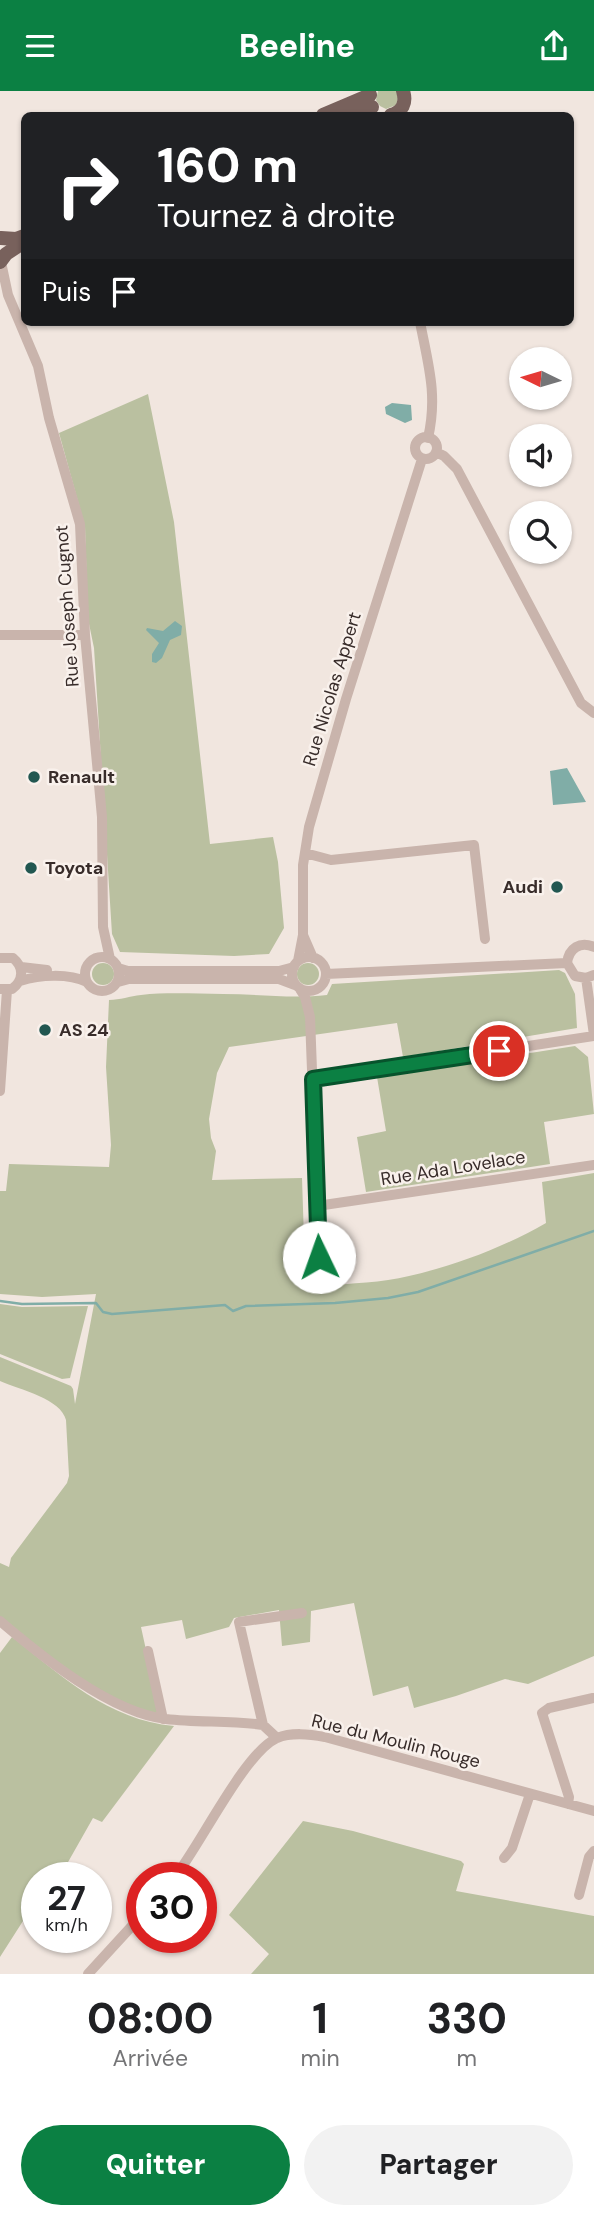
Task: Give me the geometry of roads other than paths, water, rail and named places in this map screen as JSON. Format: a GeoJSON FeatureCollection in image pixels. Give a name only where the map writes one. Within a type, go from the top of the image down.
{"type":"FeatureCollection","features":[{"type":"Feature","properties":{"kind":"main road"},"geometry":{"type":"LineString","coordinates":[[332,112],[375,102]]}},
{"type":"Feature","properties":{"kind":"main road"},"geometry":{"type":"LineString","coordinates":[[1,237],[21,237]]}},
{"type":"Feature","properties":{"kind":"main road"},"geometry":{"type":"LineString","coordinates":[[1,237],[6,245],[2,259]]}},
{"type":"Feature","properties":{"kind":"main road"},"geometry":{"type":"LineString","coordinates":[[2,259],[21,244]]}},
{"type":"Feature","properties":{"kind":"street","name":"Rue Joseph Cugnot"},"geometry":{"type":"LineString","coordinates":[[2,259],[8,295]]}},
{"type":"Feature","properties":{"kind":"street","name":"Rue Joseph Cugnot"},"geometry":{"type":"LineString","coordinates":[[0,282],[21,326]]}},
{"type":"Feature","properties":{"kind":"street","name":"Rue Joseph Cugnot"},"geometry":{"type":"LineString","coordinates":[[21,326],[38,366],[49,418],[78,514],[102,817],[103,926],[110,959]]}},
{"type":"Feature","properties":{"kind":"street"},"geometry":{"type":"LineString","coordinates":[[421,326],[433,388],[433,415],[428,438]]}},
{"type":"Feature","properties":{"kind":"street"},"geometry":{"type":"LineString","coordinates":[[428,438],[435,443],[436,452],[429,459],[422,459],[415,447],[421,439],[428,438]]}},
{"type":"Feature","properties":{"kind":"street"},"geometry":{"type":"LineString","coordinates":[[436,452],[457,469],[581,703],[594,713]]}},
{"type":"Feature","properties":{"kind":"street","name":"Rue Nicolas Appert"},"geometry":{"type":"LineString","coordinates":[[303,935],[302,898],[309,827],[342,712],[422,459]]}},
{"type":"Feature","properties":{"kind":"street"},"geometry":{"type":"LineString","coordinates":[[0,635],[86,635]]}},
{"type":"Feature","properties":{"kind":"street"},"geometry":{"type":"LineString","coordinates":[[305,853],[331,860],[474,845],[485,939]]}},
{"type":"Feature","properties":{"kind":"street","name":"Rue Joseph Cugnot"},"geometry":{"type":"LineString","coordinates":[[91,963],[103,926]]}},
{"type":"Feature","properties":{"kind":"street"},"geometry":{"type":"LineString","coordinates":[[303,935],[313,958]]}},
{"type":"Feature","properties":{"kind":"street"},"geometry":{"type":"LineString","coordinates":[[303,935],[292,976],[305,997],[310,1017],[319,1257]]}},
{"type":"Feature","properties":{"kind":"street"},"geometry":{"type":"LineString","coordinates":[[313,1079],[594,1036],[590,977],[575,976],[568,963],[569,953],[576,946],[585,944],[594,947]]}},
{"type":"Feature","properties":{"kind":"street"},"geometry":{"type":"LineString","coordinates":[[0,958],[13,958],[21,967],[33,970],[71,971],[103,957],[110,959],[118,968],[128,971],[279,971],[308,957],[322,964],[326,974],[321,986],[310,991],[279,979],[128,979],[118,982],[108,991],[101,991],[95,990],[88,982],[86,973],[91,963]]}},
{"type":"Feature","properties":{"kind":"street"},"geometry":{"type":"LineString","coordinates":[[326,974],[568,963]]}},
{"type":"Feature","properties":{"kind":"street"},"geometry":{"type":"LineString","coordinates":[[20,981],[21,967]]}},
{"type":"Feature","properties":{"kind":"street"},"geometry":{"type":"LineString","coordinates":[[118,968],[118,982]]}},
{"type":"Feature","properties":{"kind":"street"},"geometry":{"type":"LineString","coordinates":[[0,1091],[3,989],[12,989],[20,981],[33,977],[71,977],[88,982]]}},
{"type":"Feature","properties":{"kind":"street"},"geometry":{"type":"LineString","coordinates":[[310,1017],[316,990]]}},
{"type":"Feature","properties":{"kind":"street","name":"Rue Ada Lovelace"},"geometry":{"type":"LineString","coordinates":[[317,1206],[594,1165]]}},
{"type":"Feature","properties":{"kind":"street"},"geometry":{"type":"LineString","coordinates":[[185,1862],[251,1761],[277,1738],[263,1725],[239,1622],[302,1613]]}},
{"type":"Feature","properties":{"kind":"street"},"geometry":{"type":"LineString","coordinates":[[0,1621],[86,1686],[132,1710],[163,1719],[263,1725]]}},
{"type":"Feature","properties":{"kind":"street"},"geometry":{"type":"LineString","coordinates":[[148,1651],[163,1719]]}},
{"type":"Feature","properties":{"kind":"street"},"geometry":{"type":"LineString","coordinates":[[568,1804],[569,1797],[542,1713],[549,1708],[593,1698]]}},
{"type":"Feature","properties":{"kind":"street","name":"Rue du Moulin Rouge"},"geometry":{"type":"LineString","coordinates":[[277,1738],[292,1734],[325,1737],[594,1811]]}},
{"type":"Feature","properties":{"kind":"street"},"geometry":{"type":"LineString","coordinates":[[504,1858],[512,1848],[530,1794]]}},
{"type":"Feature","properties":{"kind":"street"},"geometry":{"type":"LineString","coordinates":[[579,1895],[589,1857],[594,1850]]}},
{"type":"Feature","properties":{"kind":"street"},"geometry":{"type":"LineString","coordinates":[[88,1974],[126,1932]]}},
{"type":"Feature","properties":{"kind":"water"},"geometry":{"type":"Polygon","coordinates":[[[392,403],[411,405],[412,420],[405,423],[386,414],[385,407],[392,403]]]}},
{"type":"Feature","properties":{"kind":"water"},"geometry":{"type":"Polygon","coordinates":[[[175,621],[182,626],[181,635],[170,640],[162,658],[156,663],[152,662],[152,654],[159,643],[147,628],[163,631],[175,621]]]}},
{"type":"Feature","properties":{"kind":"water"},"geometry":{"type":"Polygon","coordinates":[[[567,768],[586,802],[553,805],[550,771],[567,768]]]}},
{"type":"Feature","properties":{"kind":"waterway"},"geometry":{"type":"LineString","coordinates":[[0,1301],[22,1304],[96,1303],[103,1312],[112,1314],[225,1305],[233,1311],[246,1306],[388,1298],[418,1292],[594,1231]]}},
{"type":"Feature","properties":{"kind":"place","name":"Renault"},"geometry":{"type":"Point","coordinates":[34,777]}},
{"type":"Feature","properties":{"kind":"place","name":"Toyota"},"geometry":{"type":"Point","coordinates":[31,868]}},
{"type":"Feature","properties":{"kind":"place","name":"Audi"},"geometry":{"type":"Point","coordinates":[557,887]}},
{"type":"Feature","properties":{"kind":"place","name":"AS 24"},"geometry":{"type":"Point","coordinates":[45,1030]}}]}
